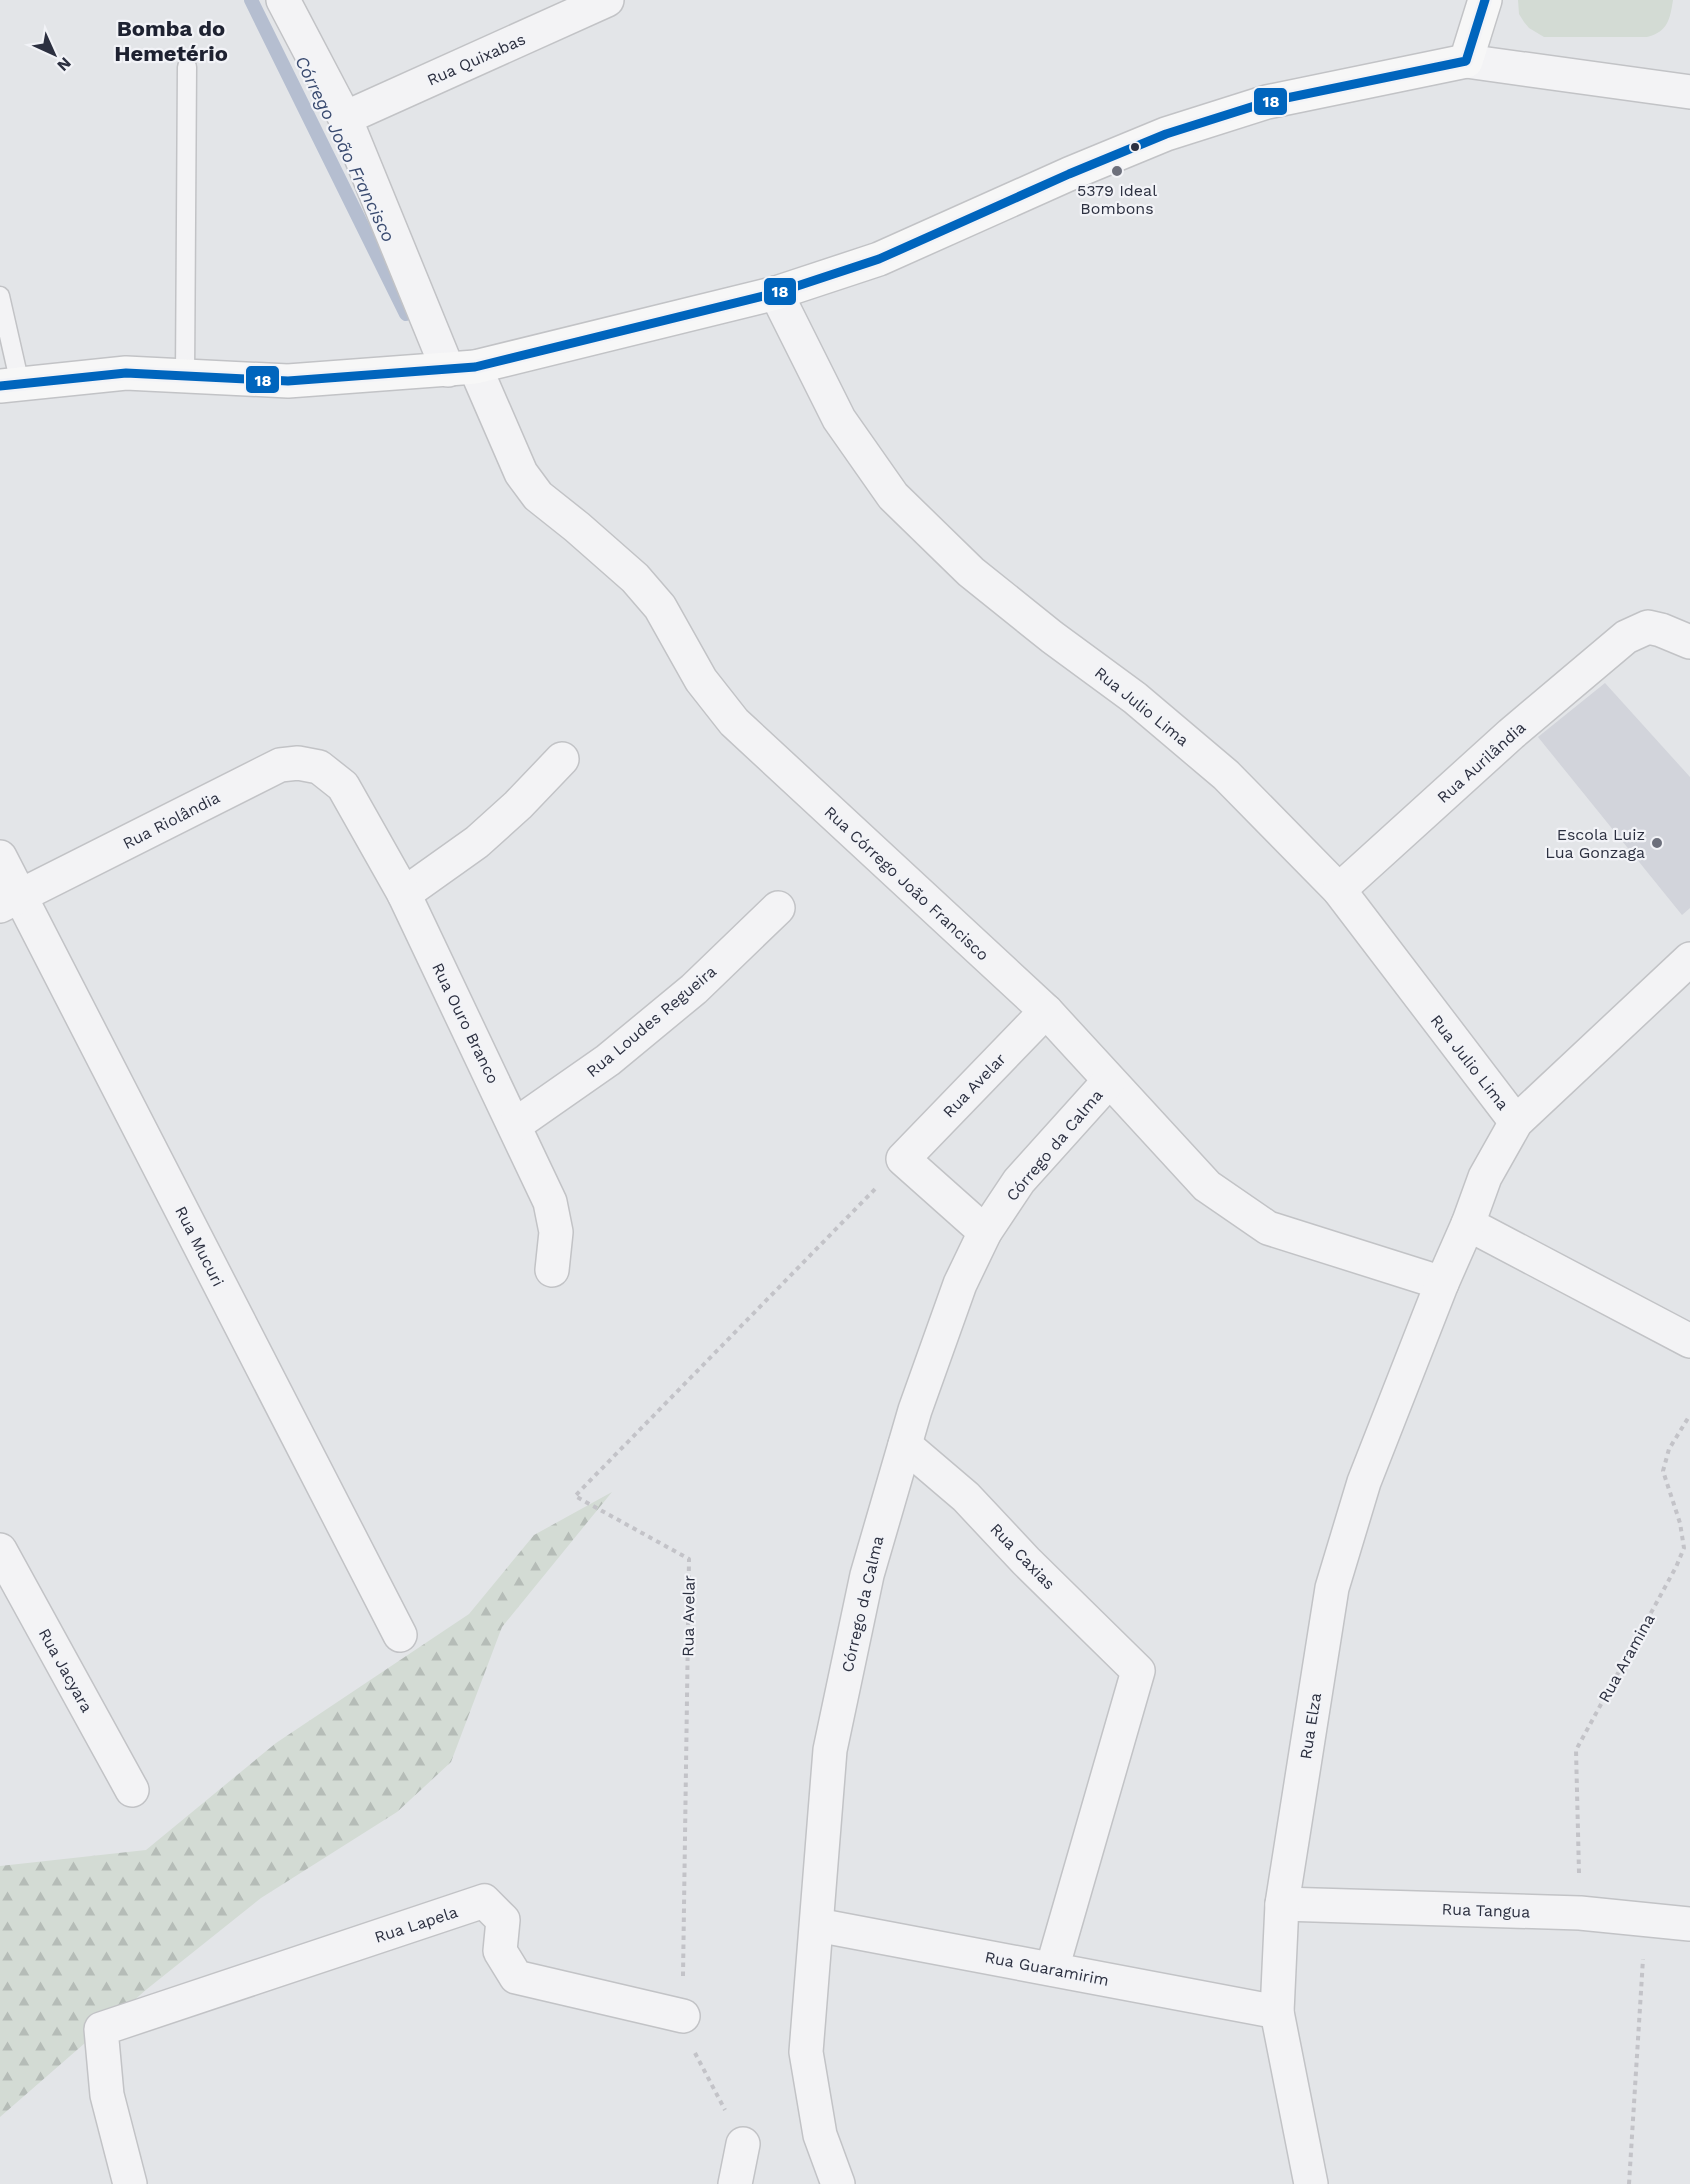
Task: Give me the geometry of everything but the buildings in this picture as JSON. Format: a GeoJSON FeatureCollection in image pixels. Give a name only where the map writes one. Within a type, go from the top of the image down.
{"type":"FeatureCollection","features":[{"type":"Feature","properties":{"kind":"main road"},"geometry":{"type":"LineString","coordinates":[[10,385],[126,373],[288,381],[461,368],[776,293],[879,259],[1069,174],[1166,134],[1267,102],[1466,61],[1485,0]]}},
{"type":"Feature","properties":{"kind":"street","name":"Rua Córrego João Francisco"},"geometry":{"type":"LineString","coordinates":[[283,0],[345,118],[461,368],[521,473],[538,496],[635,578],[660,607],[701,680],[734,722],[1046,1011],[1207,1186],[1268,1228],[1442,1283]]}},
{"type":"Feature","properties":{"kind":"street","name":"Rua Quixabas"},"geometry":{"type":"LineString","coordinates":[[345,118],[607,0]]}},
{"type":"Feature","properties":{"kind":"street"},"geometry":{"type":"LineString","coordinates":[[1466,61],[1690,83]]}},
{"type":"Feature","properties":{"kind":"street","name":"Rua Julio Lima"},"geometry":{"type":"LineString","coordinates":[[776,293],[839,419],[893,496],[971,572],[1052,637],[1135,698],[1226,775],[1338,891],[1516,1122]]}},
{"type":"Feature","properties":{"kind":"street","name":"Rua Aurilândia"},"geometry":{"type":"LineString","coordinates":[[1338,891],[1511,734],[1626,637],[1648,627],[1690,642]]}},
{"type":"Feature","properties":{"kind":"street"},"geometry":{"type":"LineString","coordinates":[[404,894],[477,842],[518,805],[562,759]]}},
{"type":"Feature","properties":{"kind":"street","name":"Rua Riolândia"},"geometry":{"type":"LineString","coordinates":[[10,901],[280,765],[298,763],[319,767],[343,786]]}},
{"type":"Feature","properties":{"kind":"street","name":"Rua Ouro Branco"},"geometry":{"type":"LineString","coordinates":[[343,786],[404,894],[550,1202],[556,1232],[552,1270]]}},
{"type":"Feature","properties":{"kind":"street","name":"Rua Mucuri"},"geometry":{"type":"LineString","coordinates":[[0,857],[10,901],[400,1635]]}},
{"type":"Feature","properties":{"kind":"street","name":"Rua Loudes Regueira"},"geometry":{"type":"LineString","coordinates":[[515,1125],[608,1060],[694,988],[778,908]]}},
{"type":"Feature","properties":{"kind":"street","name":"Rua Elza"},"geometry":{"type":"LineString","coordinates":[[1311,2184],[1277,2012],[1282,1904],[1332,1588],[1364,1482],[1485,1177],[1516,1122],[1690,959]]}},
{"type":"Feature","properties":{"kind":"street","name":"Rua Avelar"},"geometry":{"type":"LineString","coordinates":[[903,1160],[1046,1011]]}},
{"type":"Feature","properties":{"kind":"street","name":"Córrego da Calma"},"geometry":{"type":"LineString","coordinates":[[838,2184],[820,2135],[806,2052],[830,1750],[867,1575],[905,1445],[960,1284],[985,1232],[1019,1181],[1109,1081]]}},
{"type":"Feature","properties":{"kind":"street"},"geometry":{"type":"LineString","coordinates":[[903,1160],[985,1232]]}},
{"type":"Feature","properties":{"kind":"street"},"geometry":{"type":"LineString","coordinates":[[1468,1224],[1690,1341]]}},
{"type":"Feature","properties":{"kind":"street","name":"Rua Caxias"},"geometry":{"type":"LineString","coordinates":[[905,1445],[966,1497],[1026,1562],[1138,1671],[1052,1969]]}},
{"type":"Feature","properties":{"kind":"street","name":"Rua Jacyara"},"geometry":{"type":"LineString","coordinates":[[0,1550],[132,1790]]}},
{"type":"Feature","properties":{"kind":"street","name":"Rua Lapela"},"geometry":{"type":"LineString","coordinates":[[130,2184],[107,2095],[101,2029],[484,1901],[503,1920],[500,1951],[516,1977],[683,2016]]}},
{"type":"Feature","properties":{"kind":"street","name":"Rua Tangua"},"geometry":{"type":"LineString","coordinates":[[1282,1904],[1580,1913],[1690,1924]]}},
{"type":"Feature","properties":{"kind":"street","name":"Rua Guaramirim"},"geometry":{"type":"LineString","coordinates":[[817,1925],[1277,2012]]}},
{"type":"Feature","properties":{"kind":"street"},"geometry":{"type":"LineString","coordinates":[[735,2184],[743,2144]]}},
{"type":"Feature","properties":{"kind":"lane"},"geometry":{"type":"LineString","coordinates":[[185,376],[187,67]]}},
{"type":"Feature","properties":{"kind":"lane"},"geometry":{"type":"LineString","coordinates":[[0,296],[10,385]]}},
{"type":"Feature","properties":{"kind":"path","name":"Rua Avelar"},"geometry":{"type":"LineString","coordinates":[[743,2144],[683,2028],[689,1559],[576,1496],[903,1160]]}},
{"type":"Feature","properties":{"kind":"path","name":"Rua Aramina"},"geometry":{"type":"LineString","coordinates":[[1580,1913],[1576,1750],[1676,1567],[1684,1548],[1680,1523],[1663,1471],[1669,1449],[1690,1415]]}},
{"type":"Feature","properties":{"kind":"path"},"geometry":{"type":"LineString","coordinates":[[1629,2184],[1645,1919]]}},
{"type":"Feature","properties":{"kind":"shaded area","name":"Escola Luiz Lua Gonzaga"},"geometry":{"type":"Polygon","coordinates":[[[1605,683],[1690,777],[1690,908],[1682,915],[1538,737],[1605,683]]]}},
{"type":"Feature","properties":{"kind":"green space"},"geometry":{"type":"Polygon","coordinates":[[[1518,0],[1673,0],[1667,24],[1654,35],[1647,37],[1544,37],[1524,22],[1519,14],[1518,0]]]}},
{"type":"Feature","properties":{"kind":"green space"},"geometry":{"type":"Polygon","coordinates":[[[612,1492],[502,1627],[451,1762],[397,1812],[261,1898],[147,1989],[0,2117],[0,1866],[146,1850],[276,1743],[469,1614],[534,1535],[612,1492]]]}},
{"type":"Feature","properties":{"kind":"waterway","name":"Córrego João Francisco"},"geometry":{"type":"LineString","coordinates":[[251,0],[406,314]]}},
{"type":"Feature","properties":{"kind":"transit line","name":"18"},"geometry":{"type":"LineString","coordinates":[[0,386],[126,373],[288,381],[475,367],[776,293],[879,259],[1069,174],[1166,134],[1267,102],[1466,61],[1485,0]]}},
{"type":"Feature","properties":{"kind":"place","name":"5379 Ideal Bombons"},"geometry":{"type":"Point","coordinates":[1117,171]}},
{"type":"Feature","properties":{"kind":"place","name":"Escola Luiz Lua Gonzaga"},"geometry":{"type":"Point","coordinates":[1657,843]}},
{"type":"Feature","properties":{"kind":"district","name":"Bomba do Hemetério"},"geometry":{"type":"Point","coordinates":[171,40]}}]}
